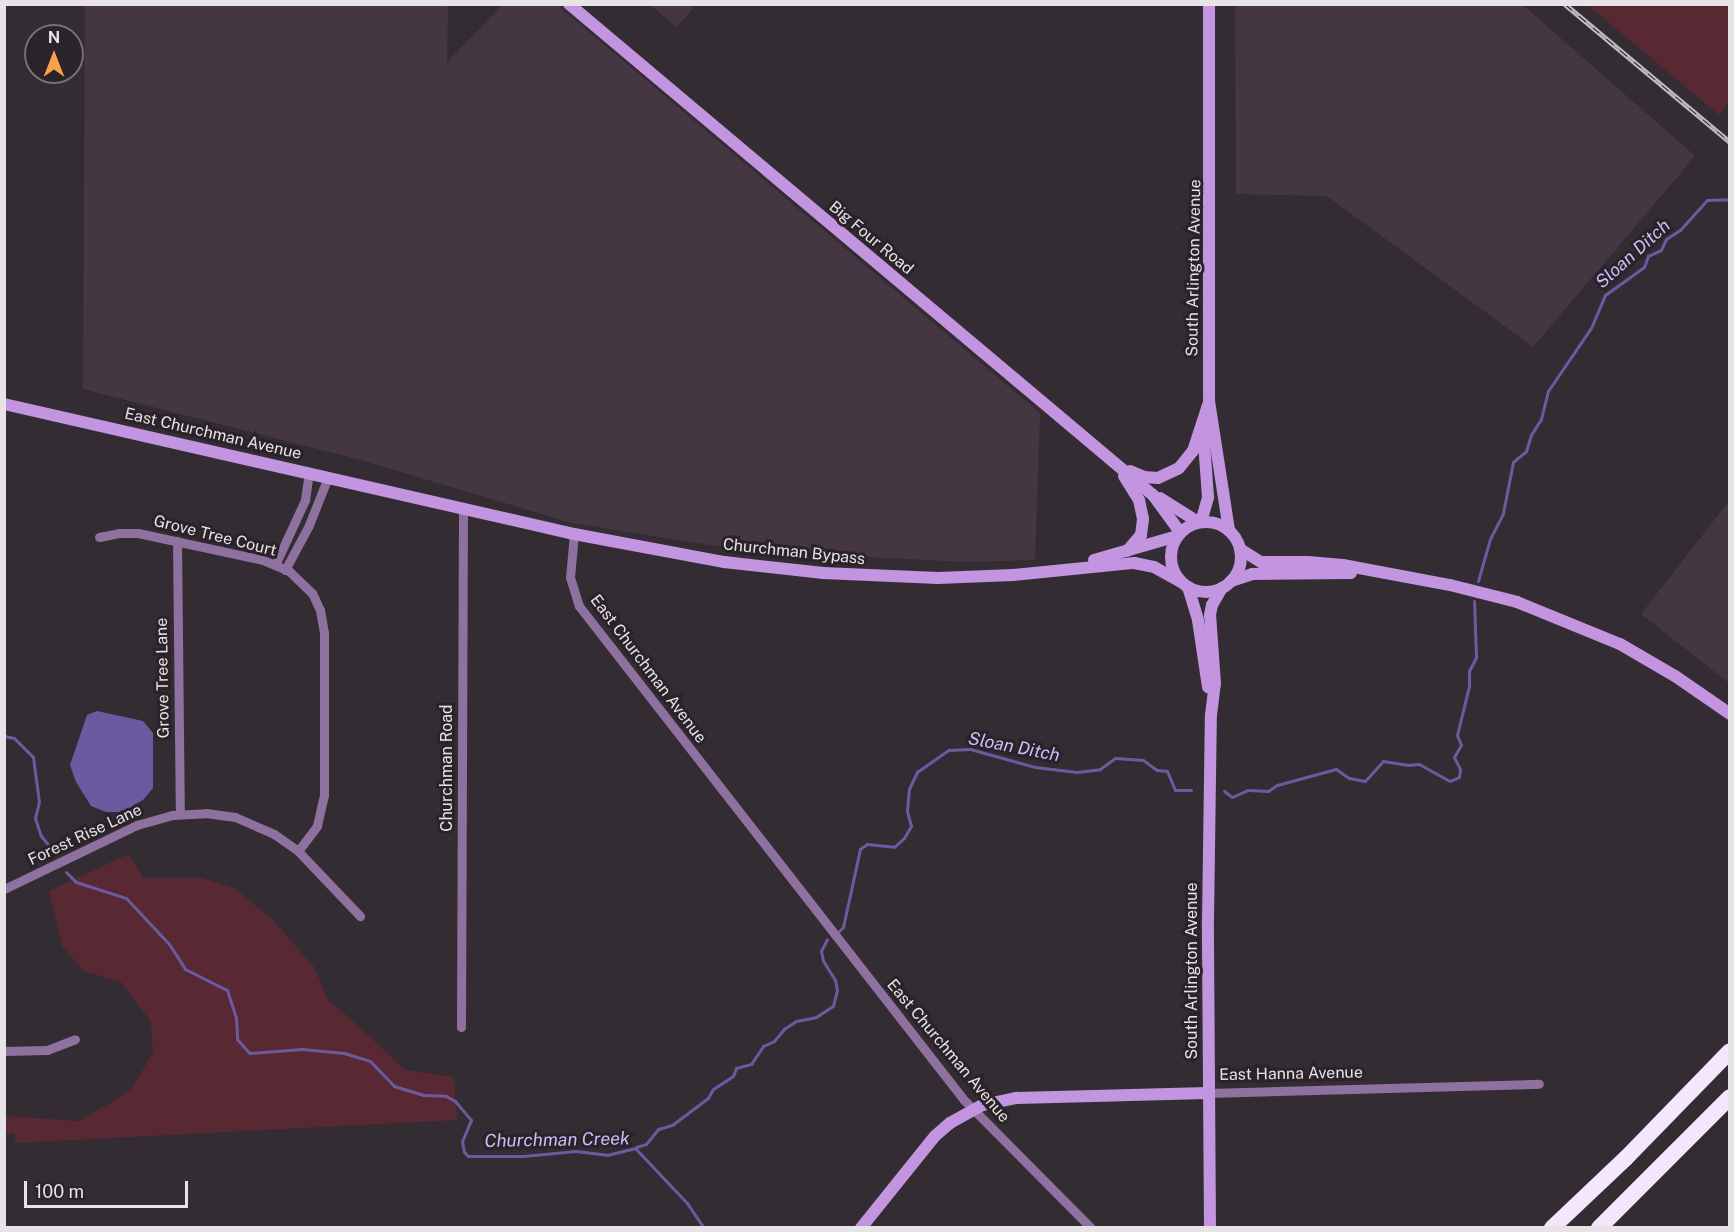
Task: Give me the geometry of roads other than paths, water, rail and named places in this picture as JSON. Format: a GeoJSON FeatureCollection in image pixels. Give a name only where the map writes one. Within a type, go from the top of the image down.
{"type":"FeatureCollection","features":[{"type":"Feature","properties":{"kind":"highway"},"geometry":{"type":"LineString","coordinates":[[1552,1227],[1626,1158],[1730,1051]]}},
{"type":"Feature","properties":{"kind":"highway"},"geometry":{"type":"LineString","coordinates":[[1599,1227],[1730,1097]]}},
{"type":"Feature","properties":{"kind":"street","name":"Big Four Road"},"geometry":{"type":"LineString","coordinates":[[569,4],[1153,495],[1200,522]]}},
{"type":"Feature","properties":{"kind":"street","name":"South Arlington Avenue"},"geometry":{"type":"LineString","coordinates":[[1209,4],[1209,400],[1229,530]]}},
{"type":"Feature","properties":{"kind":"street"},"geometry":{"type":"LineString","coordinates":[[1117,464],[1150,478],[1172,473],[1193,451],[1209,400]]}},
{"type":"Feature","properties":{"kind":"street","name":"East Churchman Avenue"},"geometry":{"type":"LineString","coordinates":[[4,404],[574,534],[570,577],[579,606],[823,922],[973,1109],[1091,1227]]}},
{"type":"Feature","properties":{"kind":"street"},"geometry":{"type":"LineString","coordinates":[[1200,522],[1209,497],[1203,422]]}},
{"type":"Feature","properties":{"kind":"street"},"geometry":{"type":"LineString","coordinates":[[1117,464],[1138,500],[1143,519],[1141,535],[1127,551]]}},
{"type":"Feature","properties":{"kind":"street"},"geometry":{"type":"LineString","coordinates":[[275,565],[305,500],[309,473]]}},
{"type":"Feature","properties":{"kind":"street"},"geometry":{"type":"LineString","coordinates":[[285,570],[309,525],[328,477]]}},
{"type":"Feature","properties":{"kind":"street","name":"Big Four Road"},"geometry":{"type":"LineString","coordinates":[[1153,495],[1178,534]]}},
{"type":"Feature","properties":{"kind":"street","name":"Churchman Road"},"geometry":{"type":"LineString","coordinates":[[461,1027],[463,508]]}},
{"type":"Feature","properties":{"kind":"street"},"geometry":{"type":"LineString","coordinates":[[1370,572],[1252,574],[1205,592],[1184,585],[1171,565],[1170,555],[1178,534],[1200,522],[1216,523],[1229,530],[1240,549],[1261,562],[1326,563],[1468,589],[1558,617],[1620,644],[1675,676],[1730,714]]}},
{"type":"Feature","properties":{"kind":"street","name":"Grove Tree Court"},"geometry":{"type":"LineString","coordinates":[[99,537],[119,533],[138,533],[275,565],[309,589],[320,610],[324,633],[322,810],[314,832],[298,851]]}},
{"type":"Feature","properties":{"kind":"street","name":"Churchman Bypass"},"geometry":{"type":"LineString","coordinates":[[574,534],[724,562],[802,571],[910,578],[1013,575],[1134,563],[1154,567],[1184,585]]}},
{"type":"Feature","properties":{"kind":"street","name":"Churchman Bypass"},"geometry":{"type":"LineString","coordinates":[[1013,575],[1127,551],[1178,534]]}},
{"type":"Feature","properties":{"kind":"street","name":"Grove Tree Lane"},"geometry":{"type":"LineString","coordinates":[[177,541],[180,814]]}},
{"type":"Feature","properties":{"kind":"street"},"geometry":{"type":"LineString","coordinates":[[1226,585],[1240,567],[1240,549]]}},
{"type":"Feature","properties":{"kind":"street","name":"South Arlington Avenue"},"geometry":{"type":"LineString","coordinates":[[1184,585],[1198,620],[1211,715]]}},
{"type":"Feature","properties":{"kind":"street","name":"South Arlington Avenue"},"geometry":{"type":"LineString","coordinates":[[1210,1227],[1211,715],[1215,684],[1210,615],[1212,605],[1226,585]]}},
{"type":"Feature","properties":{"kind":"street","name":"Forest Rise Lane"},"geometry":{"type":"LineString","coordinates":[[4,889],[137,825],[157,818],[206,813],[235,817],[274,834],[298,851],[360,916]]}},
{"type":"Feature","properties":{"kind":"street"},"geometry":{"type":"LineString","coordinates":[[4,1051],[47,1050],[75,1040]]}},
{"type":"Feature","properties":{"kind":"street","name":"East Hanna Avenue"},"geometry":{"type":"LineString","coordinates":[[861,1227],[934,1136],[973,1109],[990,1103],[1017,1098],[1539,1084]]}},
{"type":"Feature","properties":{"kind":"waterway","name":"Sloan Ditch"},"geometry":{"type":"LineString","coordinates":[[1478,581],[1490,539],[1503,513],[1513,462],[1526,451],[1531,435],[1541,419],[1548,391],[1591,328],[1605,295],[1644,267],[1648,256],[1661,250],[1666,239],[1680,230],[1707,200],[1730,199]]}},
{"type":"Feature","properties":{"kind":"waterway","name":"Sloan Ditch"},"geometry":{"type":"LineString","coordinates":[[1224,791],[1232,797],[1248,790],[1268,791],[1277,785],[1336,769],[1349,778],[1365,781],[1383,761],[1407,765],[1419,764],[1450,781],[1459,777],[1460,769],[1454,757],[1461,745],[1457,735],[1469,686],[1469,671],[1476,657],[1474,601]]}},
{"type":"Feature","properties":{"kind":"waterway","name":"Churchman Creek"},"geometry":{"type":"LineString","coordinates":[[4,736],[14,738],[33,757],[39,802],[35,818],[41,836],[55,853]]}},
{"type":"Feature","properties":{"kind":"waterway","name":"Sloan Ditch"},"geometry":{"type":"LineString","coordinates":[[839,931],[843,927],[860,849],[867,844],[894,847],[904,838],[911,826],[907,811],[909,789],[917,772],[949,750],[970,749],[1035,767],[1077,772],[1100,769],[1115,758],[1143,760],[1157,770],[1167,771],[1175,790],[1191,790]]}},
{"type":"Feature","properties":{"kind":"waterway","name":"Churchman Creek"},"geometry":{"type":"LineString","coordinates":[[66,872],[76,882],[126,898],[169,944],[185,969],[227,990],[236,1017],[237,1039],[249,1053],[302,1049],[344,1053],[370,1061],[394,1086],[423,1095],[446,1096],[455,1101],[471,1120],[462,1141],[464,1152],[468,1156],[523,1156],[576,1151],[607,1155],[635,1148],[687,1203],[704,1228]]}},
{"type":"Feature","properties":{"kind":"waterway","name":"Sloan Ditch"},"geometry":{"type":"LineString","coordinates":[[636,1147],[646,1144],[658,1129],[672,1125],[708,1098],[713,1089],[733,1076],[736,1068],[751,1064],[763,1046],[774,1041],[784,1029],[796,1021],[816,1017],[833,1006],[837,990],[835,980],[823,961],[821,951],[827,939]]}},
{"type":"Feature","properties":{"kind":"railway"},"geometry":{"type":"LineString","coordinates":[[1565,4],[1730,142]]}}]}
